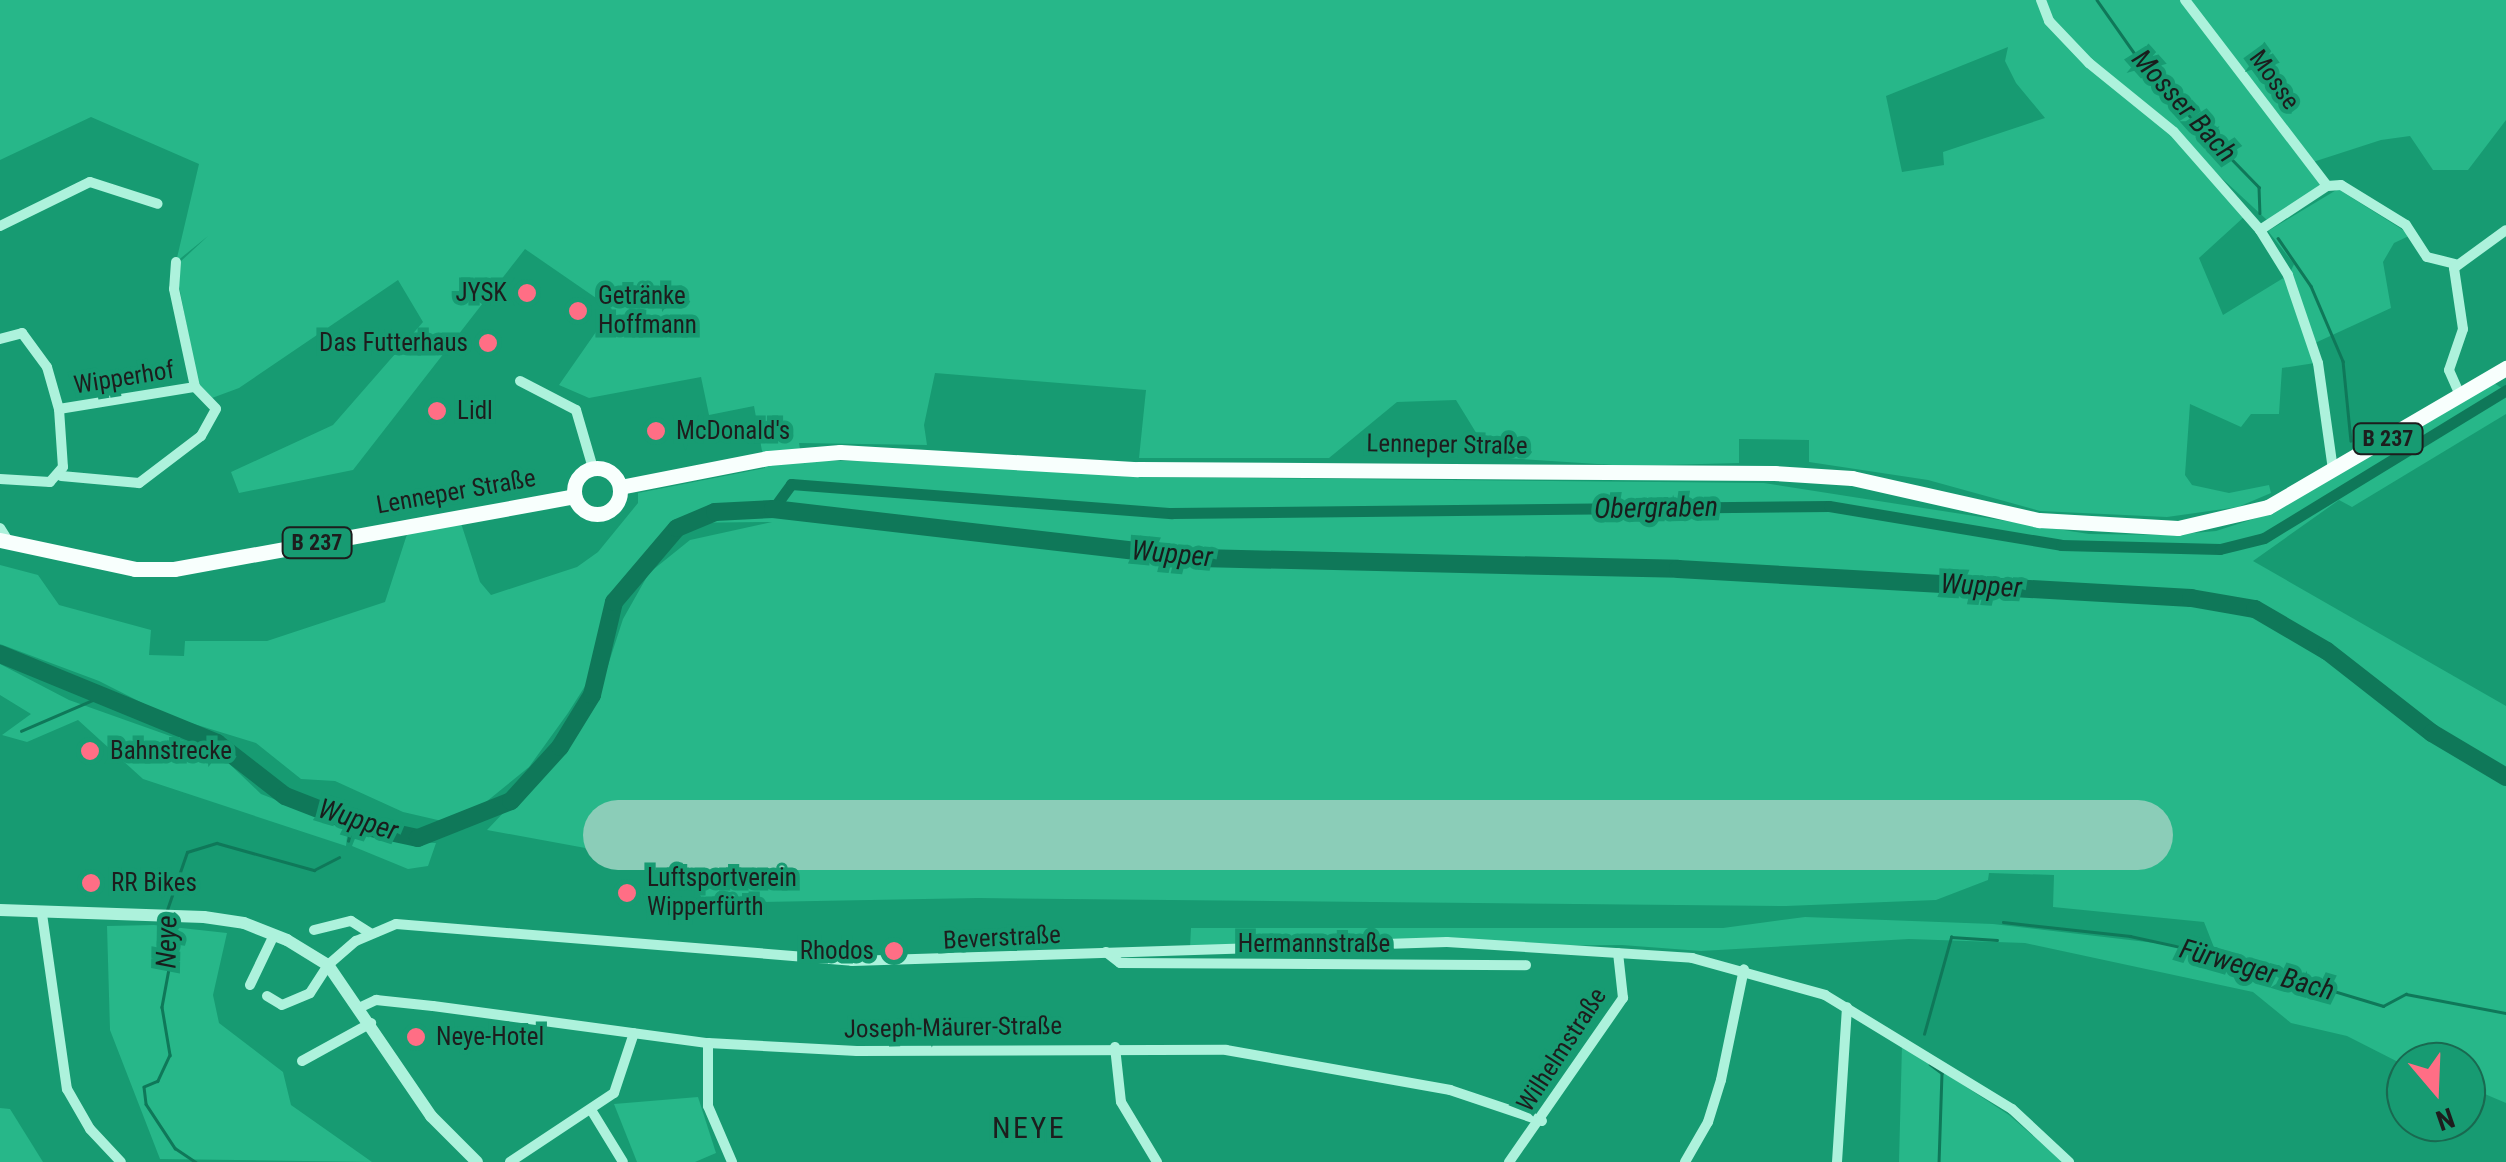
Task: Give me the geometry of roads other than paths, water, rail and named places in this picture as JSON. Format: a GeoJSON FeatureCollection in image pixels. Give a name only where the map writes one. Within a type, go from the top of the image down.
{"type":"FeatureCollection","features":[{"type":"Feature","properties":{"kind":"main road","name":"B 237"},"geometry":{"type":"LineString","coordinates":[[2333,471],[2506,368]]}},
{"type":"Feature","properties":{"kind":"main road","name":"Lenneper Straße"},"geometry":{"type":"LineString","coordinates":[[620,487],[768,458],[840,452],[1138,470],[1804,474],[1885,484],[2039,520],[2126,528],[2208,525],[2268,507],[2333,471]]}},
{"type":"Feature","properties":{"kind":"main road"},"geometry":{"type":"LineString","coordinates":[[593,468],[607,470],[620,487],[616,504],[602,514],[581,508],[574,496],[580,475],[593,468]]}},
{"type":"Feature","properties":{"kind":"main road","name":"Lenneper Straße"},"geometry":{"type":"LineString","coordinates":[[3,536],[135,570],[174,570],[574,496]]}},
{"type":"Feature","properties":{"kind":"street"},"geometry":{"type":"LineString","coordinates":[[2041,0],[2050,21],[2089,63],[2174,132],[2260,230],[2288,276],[2318,362],[2333,471]]}},
{"type":"Feature","properties":{"kind":"street","name":"Mosse"},"geometry":{"type":"LineString","coordinates":[[2185,0],[2327,186]]}},
{"type":"Feature","properties":{"kind":"street"},"geometry":{"type":"LineString","coordinates":[[0,226],[90,182],[158,204]]}},
{"type":"Feature","properties":{"kind":"street"},"geometry":{"type":"LineString","coordinates":[[2260,230],[2327,186],[2342,185],[2406,225],[2427,257],[2455,264],[2506,230]]}},
{"type":"Feature","properties":{"kind":"street","name":"Wipperhof"},"geometry":{"type":"LineString","coordinates":[[61,476],[120,485],[156,472],[207,430],[216,409],[195,387],[174,289],[176,262]]}},
{"type":"Feature","properties":{"kind":"street"},"geometry":{"type":"LineString","coordinates":[[2455,264],[2463,329],[2450,370],[2460,395]]}},
{"type":"Feature","properties":{"kind":"street"},"geometry":{"type":"LineString","coordinates":[[0,339],[22,332],[35,344],[59,409],[61,476],[47,483],[0,479]]}},
{"type":"Feature","properties":{"kind":"street"},"geometry":{"type":"LineString","coordinates":[[520,381],[576,410],[593,468]]}},
{"type":"Feature","properties":{"kind":"street","name":"Wipperhof"},"geometry":{"type":"LineString","coordinates":[[59,409],[195,387]]}},
{"type":"Feature","properties":{"kind":"street"},"geometry":{"type":"LineString","coordinates":[[0,910],[182,916],[244,923],[274,935],[328,965],[362,1007],[430,1116],[477,1162]]}},
{"type":"Feature","properties":{"kind":"street"},"geometry":{"type":"LineString","coordinates":[[42,914],[67,1089],[90,1129],[121,1162]]}},
{"type":"Feature","properties":{"kind":"street","name":"Beverstraße"},"geometry":{"type":"LineString","coordinates":[[314,930],[352,920],[370,932],[396,924],[852,961],[1447,942],[1692,958],[1744,968],[1846,1007],[2012,1109],[2069,1162]]}},
{"type":"Feature","properties":{"kind":"street"},"geometry":{"type":"LineString","coordinates":[[267,996],[282,1005],[310,992],[328,965],[370,932]]}},
{"type":"Feature","properties":{"kind":"street"},"geometry":{"type":"LineString","coordinates":[[250,985],[274,935]]}},
{"type":"Feature","properties":{"kind":"street","name":"Hermannstraße"},"geometry":{"type":"LineString","coordinates":[[1106,952],[1120,963],[1526,965]]}},
{"type":"Feature","properties":{"kind":"street","name":"Wilhelmstraße"},"geometry":{"type":"LineString","coordinates":[[1508,1162],[1542,1122],[1622,998],[1618,952]]}},
{"type":"Feature","properties":{"kind":"street"},"geometry":{"type":"LineString","coordinates":[[1686,1162],[1708,1122],[1722,1080],[1744,968]]}},
{"type":"Feature","properties":{"kind":"street","name":"Joseph-Mäurer-Straße"},"geometry":{"type":"LineString","coordinates":[[362,1007],[376,1000],[708,1043],[858,1051],[1115,1047],[1226,1050],[1401,1080],[1542,1122]]}},
{"type":"Feature","properties":{"kind":"street"},"geometry":{"type":"LineString","coordinates":[[1836,1162],[1846,1007]]}},
{"type":"Feature","properties":{"kind":"street"},"geometry":{"type":"LineString","coordinates":[[302,1062],[371,1023]]}},
{"type":"Feature","properties":{"kind":"street"},"geometry":{"type":"LineString","coordinates":[[510,1162],[593,1113],[620,1080],[634,1033]]}},
{"type":"Feature","properties":{"kind":"street"},"geometry":{"type":"LineString","coordinates":[[708,1043],[708,1106],[731,1160],[716,1162]]}},
{"type":"Feature","properties":{"kind":"street"},"geometry":{"type":"LineString","coordinates":[[1115,1047],[1121,1102],[1157,1162]]}},
{"type":"Feature","properties":{"kind":"street"},"geometry":{"type":"LineString","coordinates":[[593,1113],[622,1162]]}},
{"type":"Feature","properties":{"kind":"waterway","name":"Mosser Bach"},"geometry":{"type":"LineString","coordinates":[[2097,0],[2149,74],[2259,187],[2260,213]]}},
{"type":"Feature","properties":{"kind":"waterway","name":"Mosser Bach"},"geometry":{"type":"LineString","coordinates":[[2278,238],[2311,286],[2343,361],[2351,441]]}},
{"type":"Feature","properties":{"kind":"waterway","name":"Obergraben"},"geometry":{"type":"LineString","coordinates":[[773,509],[791,484],[1172,513],[1829,506],[2061,545],[2220,549],[2264,538],[2506,390]]}},
{"type":"Feature","properties":{"kind":"waterway","name":"Wupper"},"geometry":{"type":"LineString","coordinates":[[0,654],[217,743],[285,796],[362,826],[418,838],[511,801],[560,747],[592,695],[614,602],[677,528],[715,512],[773,509],[1199,558],[1678,569],[2191,598],[2255,609],[2327,651],[2432,733],[2506,777]]}},
{"type":"Feature","properties":{"kind":"waterway"},"geometry":{"type":"LineString","coordinates":[[21,731],[102,696]]}},
{"type":"Feature","properties":{"kind":"waterway","name":"Neye"},"geometry":{"type":"LineString","coordinates":[[348,841],[353,822]]}},
{"type":"Feature","properties":{"kind":"waterway","name":"Neye"},"geometry":{"type":"LineString","coordinates":[[167,910],[187,852],[217,843],[314,870],[339,857]]}},
{"type":"Feature","properties":{"kind":"waterway","name":"Fürweger Bach"},"geometry":{"type":"LineString","coordinates":[[2003,922],[2130,936],[2208,953],[2383,1006],[2406,994],[2506,1013]]}},
{"type":"Feature","properties":{"kind":"waterway","name":"Neye"},"geometry":{"type":"LineString","coordinates":[[167,923],[171,958],[162,1007],[170,1055],[158,1081],[144,1087],[146,1104],[175,1148],[196,1162]]}},
{"type":"Feature","properties":{"kind":"waterway","name":"Fürweger Bach"},"geometry":{"type":"LineString","coordinates":[[1924,1034],[1951,937],[1997,940]]}},
{"type":"Feature","properties":{"kind":"waterway","name":"Fürweger Bach"},"geometry":{"type":"LineString","coordinates":[[1930,1064],[1942,1073],[1939,1162]]}},
{"type":"Feature","properties":{"kind":"place","name":"JYSK"},"geometry":{"type":"Point","coordinates":[527,293]}},
{"type":"Feature","properties":{"kind":"place","name":"Getränke Hoffmann"},"geometry":{"type":"Point","coordinates":[578,311]}},
{"type":"Feature","properties":{"kind":"place","name":"Das Futterhaus"},"geometry":{"type":"Point","coordinates":[488,343]}},
{"type":"Feature","properties":{"kind":"place","name":"Lidl"},"geometry":{"type":"Point","coordinates":[437,411]}},
{"type":"Feature","properties":{"kind":"place","name":"McDonald's"},"geometry":{"type":"Point","coordinates":[656,431]}},
{"type":"Feature","properties":{"kind":"place","name":"Bahnstrecke"},"geometry":{"type":"Point","coordinates":[90,751]}},
{"type":"Feature","properties":{"kind":"place","name":"RR Bikes"},"geometry":{"type":"Point","coordinates":[91,883]}},
{"type":"Feature","properties":{"kind":"place","name":"Luftsportverein Wipperfürth"},"geometry":{"type":"Point","coordinates":[627,893]}},
{"type":"Feature","properties":{"kind":"place","name":"Rhodos"},"geometry":{"type":"Point","coordinates":[894,951]}},
{"type":"Feature","properties":{"kind":"place","name":"Neye-Hotel"},"geometry":{"type":"Point","coordinates":[416,1037]}},
{"type":"Feature","properties":{"kind":"district","name":"NEYE"},"geometry":{"type":"Point","coordinates":[1029,1128]}}]}
